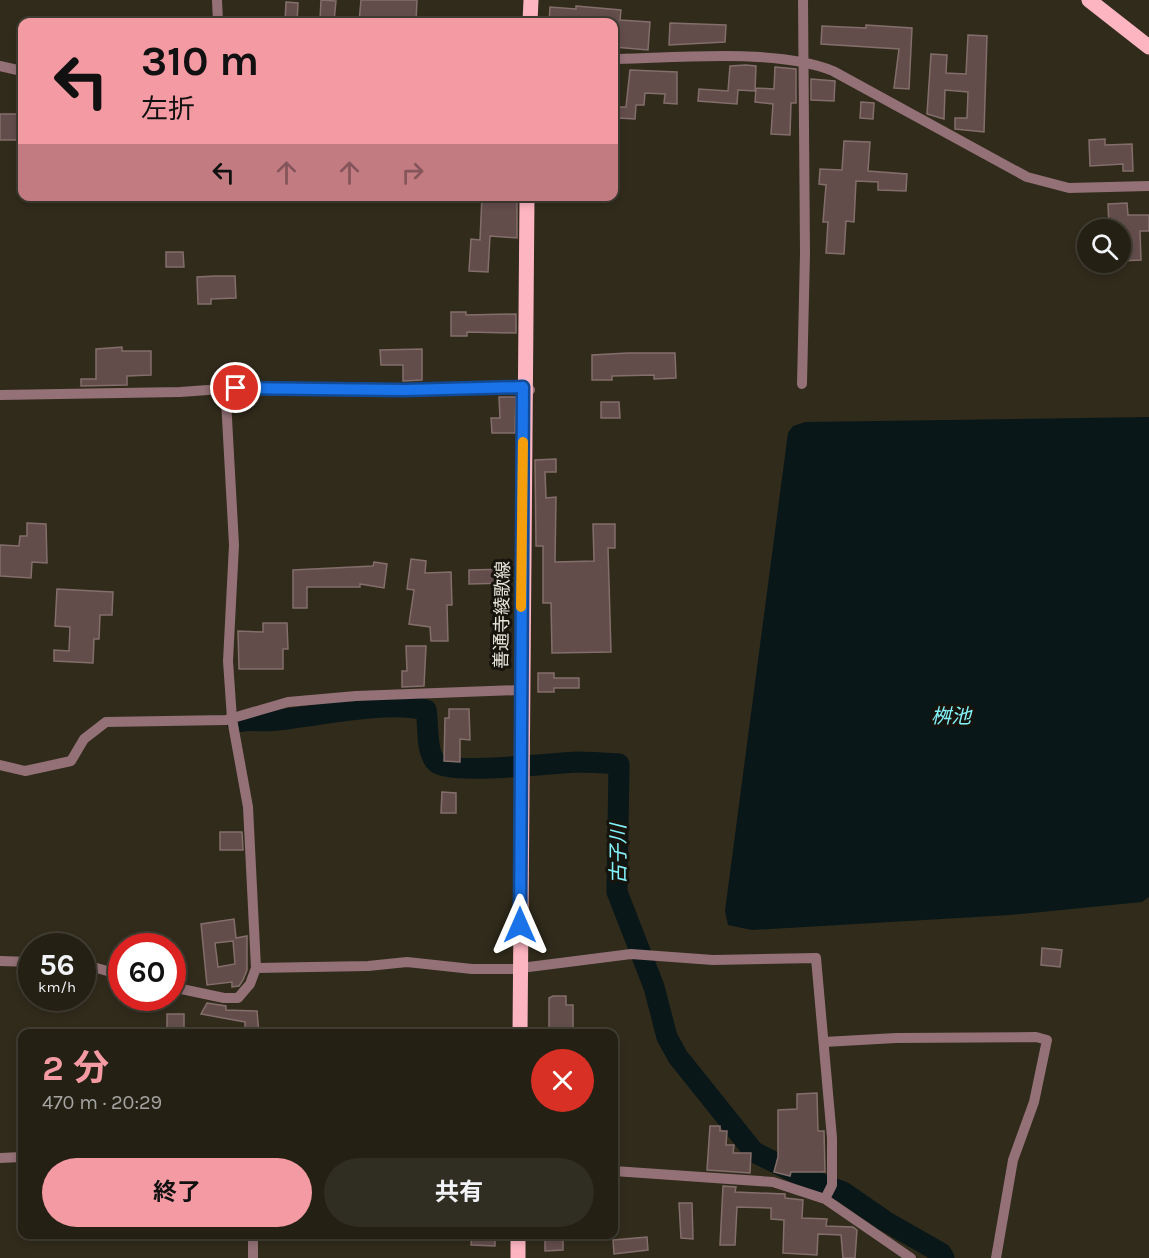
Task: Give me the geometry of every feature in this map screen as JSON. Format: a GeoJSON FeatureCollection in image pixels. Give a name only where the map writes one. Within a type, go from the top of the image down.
{"type":"FeatureCollection","features":[{"type":"Feature","properties":{"kind":"main road"},"geometry":{"type":"LineString","coordinates":[[530,18],[531,0]]}},
{"type":"Feature","properties":{"kind":"main road"},"geometry":{"type":"LineString","coordinates":[[1089,0],[1149,47]]}},
{"type":"Feature","properties":{"kind":"main road","name":"善通寺綾歌線"},"geometry":{"type":"LineString","coordinates":[[520,1029],[520,690],[527,389],[527,201]]}},
{"type":"Feature","properties":{"kind":"main road"},"geometry":{"type":"LineString","coordinates":[[518,1258],[519,1239]]}},
{"type":"Feature","properties":{"kind":"street"},"geometry":{"type":"LineString","coordinates":[[218,0],[218,18]]}},
{"type":"Feature","properties":{"kind":"street"},"geometry":{"type":"LineString","coordinates":[[802,384],[805,253],[802,139],[803,0]]}},
{"type":"Feature","properties":{"kind":"street"},"geometry":{"type":"LineString","coordinates":[[618,59],[768,58],[804,61],[833,71],[1027,177],[1069,189],[1149,186]]}},
{"type":"Feature","properties":{"kind":"street"},"geometry":{"type":"LineString","coordinates":[[0,66],[18,69]]}},
{"type":"Feature","properties":{"kind":"street"},"geometry":{"type":"LineString","coordinates":[[186,990],[224,998],[238,998],[250,984],[256,968],[248,807],[232,719],[228,661],[234,545],[226,400],[236,388]]}},
{"type":"Feature","properties":{"kind":"street"},"geometry":{"type":"LineString","coordinates":[[0,395],[180,392],[236,388],[527,389]]}},
{"type":"Feature","properties":{"kind":"street"},"geometry":{"type":"LineString","coordinates":[[0,765],[25,771],[72,761],[84,739],[106,722],[188,723],[232,719],[288,702],[356,696],[520,690]]}},
{"type":"Feature","properties":{"kind":"street"},"geometry":{"type":"LineString","coordinates":[[256,968],[368,966],[407,962],[472,969],[520,968],[632,954],[713,960],[816,958],[832,1138],[832,1185],[825,1199]]}},
{"type":"Feature","properties":{"kind":"street"},"geometry":{"type":"LineString","coordinates":[[0,961],[18,962]]}},
{"type":"Feature","properties":{"kind":"street"},"geometry":{"type":"LineString","coordinates":[[824,1042],[896,1038],[1036,1037],[1047,1041],[1034,1102],[1013,1160],[996,1258]]}},
{"type":"Feature","properties":{"kind":"street"},"geometry":{"type":"LineString","coordinates":[[0,1158],[18,1158]]}},
{"type":"Feature","properties":{"kind":"street"},"geometry":{"type":"LineString","coordinates":[[618,1171],[773,1182],[825,1199],[911,1258]]}},
{"type":"Feature","properties":{"kind":"street"},"geometry":{"type":"LineString","coordinates":[[253,1239],[253,1258]]}},
{"type":"Feature","properties":{"kind":"water","name":"桝池"},"geometry":{"type":"Polygon","coordinates":[[[1149,417],[1149,897],[1142,902],[1010,915],[752,930],[728,925],[725,911],[788,433],[793,426],[806,422],[1149,417]]]}},
{"type":"Feature","properties":{"kind":"building"},"geometry":{"type":"Polygon","coordinates":[[[321,0],[336,1],[334,18],[320,18],[321,0]]]}},
{"type":"Feature","properties":{"kind":"building"},"geometry":{"type":"Polygon","coordinates":[[[361,0],[417,0],[416,18],[359,18],[361,0]]]}},
{"type":"Feature","properties":{"kind":"building"},"geometry":{"type":"Polygon","coordinates":[[[286,2],[298,3],[297,18],[285,18],[286,2]]]}},
{"type":"Feature","properties":{"kind":"building"},"geometry":{"type":"Polygon","coordinates":[[[576,6],[621,10],[620,20],[650,22],[648,50],[618,47],[618,18],[549,18],[550,7],[576,9],[576,6]]]}},
{"type":"Feature","properties":{"kind":"building"},"geometry":{"type":"Polygon","coordinates":[[[670,23],[726,25],[725,42],[669,45],[670,23]]]}},
{"type":"Feature","properties":{"kind":"building"},"geometry":{"type":"Polygon","coordinates":[[[866,25],[912,28],[909,89],[894,88],[899,49],[821,44],[822,26],[866,28],[866,25]]]}},
{"type":"Feature","properties":{"kind":"building"},"geometry":{"type":"Polygon","coordinates":[[[968,35],[987,36],[984,132],[955,129],[955,118],[967,118],[968,92],[945,90],[944,119],[927,114],[931,54],[947,55],[946,73],[966,74],[968,35]]]}},
{"type":"Feature","properties":{"kind":"building"},"geometry":{"type":"Polygon","coordinates":[[[730,66],[756,66],[755,91],[738,90],[737,104],[698,101],[699,89],[728,91],[730,66]]]}},
{"type":"Feature","properties":{"kind":"building"},"geometry":{"type":"Polygon","coordinates":[[[775,67],[796,69],[796,103],[791,103],[790,135],[771,134],[773,104],[755,102],[756,88],[774,89],[775,67]]]}},
{"type":"Feature","properties":{"kind":"building"},"geometry":{"type":"Polygon","coordinates":[[[630,70],[677,72],[677,104],[664,103],[665,94],[645,93],[644,105],[636,105],[635,119],[618,118],[618,107],[626,107],[630,70]]]}},
{"type":"Feature","properties":{"kind":"building"},"geometry":{"type":"Polygon","coordinates":[[[811,79],[835,81],[834,101],[811,100],[811,79]]]}},
{"type":"Feature","properties":{"kind":"building"},"geometry":{"type":"Polygon","coordinates":[[[861,102],[874,103],[873,119],[860,118],[861,102]]]}},
{"type":"Feature","properties":{"kind":"building"},"geometry":{"type":"Polygon","coordinates":[[[0,114],[18,114],[18,140],[0,140],[0,114]]]}},
{"type":"Feature","properties":{"kind":"building"},"geometry":{"type":"Polygon","coordinates":[[[1105,139],[1105,145],[1132,144],[1133,171],[1123,171],[1123,164],[1090,166],[1089,140],[1105,139]]]}},
{"type":"Feature","properties":{"kind":"building"},"geometry":{"type":"Polygon","coordinates":[[[844,141],[870,142],[868,171],[907,174],[906,191],[878,190],[878,182],[856,181],[854,222],[846,221],[844,254],[826,253],[828,222],[823,222],[826,185],[819,184],[820,169],[842,170],[844,141]]]}},
{"type":"Feature","properties":{"kind":"building"},"geometry":{"type":"Polygon","coordinates":[[[482,201],[517,201],[517,238],[490,236],[488,272],[469,271],[471,239],[480,240],[482,201]]]}},
{"type":"Feature","properties":{"kind":"building"},"geometry":{"type":"Polygon","coordinates":[[[1127,203],[1128,215],[1149,215],[1149,231],[1140,231],[1141,260],[1131,260],[1131,219],[1109,219],[1108,204],[1127,203]]]}},
{"type":"Feature","properties":{"kind":"building"},"geometry":{"type":"Polygon","coordinates":[[[166,252],[183,252],[184,267],[166,267],[166,252]]]}},
{"type":"Feature","properties":{"kind":"building"},"geometry":{"type":"Polygon","coordinates":[[[235,276],[236,298],[211,299],[211,304],[198,304],[197,277],[235,276]]]}},
{"type":"Feature","properties":{"kind":"building"},"geometry":{"type":"Polygon","coordinates":[[[451,312],[466,312],[466,315],[516,314],[516,333],[467,332],[467,336],[451,336],[451,312]]]}},
{"type":"Feature","properties":{"kind":"building"},"geometry":{"type":"Polygon","coordinates":[[[122,347],[122,351],[151,351],[151,375],[127,376],[127,385],[81,386],[81,379],[96,379],[96,349],[122,347]]]}},
{"type":"Feature","properties":{"kind":"building"},"geometry":{"type":"Polygon","coordinates":[[[422,349],[422,380],[403,381],[403,365],[381,365],[380,350],[422,349]]]}},
{"type":"Feature","properties":{"kind":"building"},"geometry":{"type":"Polygon","coordinates":[[[675,353],[676,378],[654,379],[654,375],[612,376],[612,380],[592,380],[592,355],[675,353]]]}},
{"type":"Feature","properties":{"kind":"building"},"geometry":{"type":"Polygon","coordinates":[[[499,397],[516,397],[515,433],[492,433],[491,418],[500,418],[499,397]]]}},
{"type":"Feature","properties":{"kind":"building"},"geometry":{"type":"Polygon","coordinates":[[[601,402],[619,402],[620,418],[601,418],[601,402]]]}},
{"type":"Feature","properties":{"kind":"building"},"geometry":{"type":"Polygon","coordinates":[[[556,459],[556,472],[545,472],[546,498],[556,497],[555,562],[594,561],[593,524],[615,524],[615,548],[608,548],[611,652],[552,653],[551,603],[543,603],[543,546],[536,546],[535,460],[556,459]]]}},
{"type":"Feature","properties":{"kind":"building"},"geometry":{"type":"Polygon","coordinates":[[[27,523],[46,524],[47,563],[32,562],[31,578],[0,576],[0,545],[19,546],[20,536],[27,536],[27,523]]]}},
{"type":"Feature","properties":{"kind":"building"},"geometry":{"type":"Polygon","coordinates":[[[411,559],[426,561],[425,573],[451,572],[452,605],[447,605],[448,641],[431,641],[430,627],[409,624],[414,590],[407,589],[411,559]]]}},
{"type":"Feature","properties":{"kind":"building"},"geometry":{"type":"Polygon","coordinates":[[[374,562],[387,564],[384,588],[360,584],[360,587],[307,587],[307,608],[293,608],[293,570],[373,566],[374,562]]]}},
{"type":"Feature","properties":{"kind":"building"},"geometry":{"type":"Polygon","coordinates":[[[509,569],[509,583],[469,584],[469,570],[509,569]]]}},
{"type":"Feature","properties":{"kind":"building"},"geometry":{"type":"Polygon","coordinates":[[[57,589],[113,592],[112,615],[100,615],[99,639],[94,639],[93,663],[54,661],[54,650],[69,651],[70,627],[55,626],[57,589]]]}},
{"type":"Feature","properties":{"kind":"building"},"geometry":{"type":"Polygon","coordinates":[[[263,623],[287,623],[288,649],[283,649],[283,669],[239,669],[238,631],[263,632],[263,623]]]}},
{"type":"Feature","properties":{"kind":"building"},"geometry":{"type":"Polygon","coordinates":[[[406,646],[426,646],[424,686],[402,687],[402,671],[407,671],[406,646]]]}},
{"type":"Feature","properties":{"kind":"building"},"geometry":{"type":"Polygon","coordinates":[[[538,673],[554,673],[554,678],[579,678],[579,688],[554,688],[554,692],[538,692],[538,673]]]}},
{"type":"Feature","properties":{"kind":"building"},"geometry":{"type":"Polygon","coordinates":[[[449,709],[469,709],[470,740],[460,739],[460,762],[444,761],[445,718],[449,718],[449,709]]]}},
{"type":"Feature","properties":{"kind":"building"},"geometry":{"type":"Polygon","coordinates":[[[442,792],[456,793],[456,813],[441,813],[442,792]]]}},
{"type":"Feature","properties":{"kind":"building"},"geometry":{"type":"Polygon","coordinates":[[[220,832],[242,832],[243,850],[220,850],[220,832]]]}},
{"type":"Feature","properties":{"kind":"building"},"geometry":{"type":"Polygon","coordinates":[[[234,919],[236,938],[247,936],[247,970],[239,986],[232,987],[232,982],[207,985],[201,924],[234,919]],[[233,941],[215,943],[218,967],[235,964],[233,941]]]}},
{"type":"Feature","properties":{"kind":"building"},"geometry":{"type":"Polygon","coordinates":[[[1042,948],[1062,950],[1060,967],[1041,965],[1042,948]]]}},
{"type":"Feature","properties":{"kind":"building"},"geometry":{"type":"Polygon","coordinates":[[[566,996],[566,1005],[573,1005],[573,1029],[549,1029],[549,998],[566,996]]]}},
{"type":"Feature","properties":{"kind":"building"},"geometry":{"type":"Polygon","coordinates":[[[207,1003],[226,1006],[226,1010],[257,1011],[259,1029],[245,1029],[245,1022],[201,1014],[207,1003]]]}},
{"type":"Feature","properties":{"kind":"building"},"geometry":{"type":"Polygon","coordinates":[[[167,1014],[184,1014],[184,1029],[167,1029],[167,1014]]]}},
{"type":"Feature","properties":{"kind":"building"},"geometry":{"type":"Polygon","coordinates":[[[817,1093],[818,1131],[824,1131],[825,1172],[791,1172],[790,1176],[774,1172],[778,1157],[778,1110],[797,1109],[797,1094],[817,1093]]]}},
{"type":"Feature","properties":{"kind":"building"},"geometry":{"type":"Polygon","coordinates":[[[710,1126],[720,1126],[720,1131],[727,1131],[726,1145],[734,1145],[733,1153],[751,1153],[750,1173],[707,1170],[710,1126]]]}},
{"type":"Feature","properties":{"kind":"building"},"geometry":{"type":"Polygon","coordinates":[[[723,1186],[736,1187],[735,1192],[785,1194],[785,1198],[803,1200],[802,1218],[827,1219],[826,1226],[853,1227],[857,1230],[855,1258],[843,1258],[841,1235],[818,1234],[817,1255],[783,1253],[784,1220],[771,1219],[771,1208],[737,1207],[735,1245],[720,1245],[723,1186]]]}},
{"type":"Feature","properties":{"kind":"building"},"geometry":{"type":"Polygon","coordinates":[[[679,1203],[692,1203],[693,1239],[681,1238],[679,1203]]]}},
{"type":"Feature","properties":{"kind":"building"},"geometry":{"type":"Polygon","coordinates":[[[647,1237],[648,1250],[614,1254],[613,1240],[647,1237]]]}},
{"type":"Feature","properties":{"kind":"building"},"geometry":{"type":"Polygon","coordinates":[[[472,1239],[495,1239],[495,1246],[471,1245],[472,1239]]]}},
{"type":"Feature","properties":{"kind":"building"},"geometry":{"type":"Polygon","coordinates":[[[545,1239],[563,1239],[563,1250],[545,1251],[545,1239]]]}},
{"type":"Feature","properties":{"kind":"waterway","name":"古子川"},"geometry":{"type":"LineString","coordinates":[[237,722],[278,720],[373,708],[410,707],[426,710],[428,738],[433,758],[437,763],[446,766],[481,768],[577,762],[619,764],[617,892],[654,987],[667,1037],[678,1057],[754,1152],[804,1177],[843,1192],[885,1221],[941,1253],[944,1258]]}},
{"type":"Feature","properties":{"kind":"slow traffic"},"geometry":{"type":"LineString","coordinates":[[521,607],[523,442]]}},
{"type":"Feature","properties":{"kind":"route"},"geometry":{"type":"LineString","coordinates":[[236,388],[404,390],[523,387],[520,925]]}}]}
